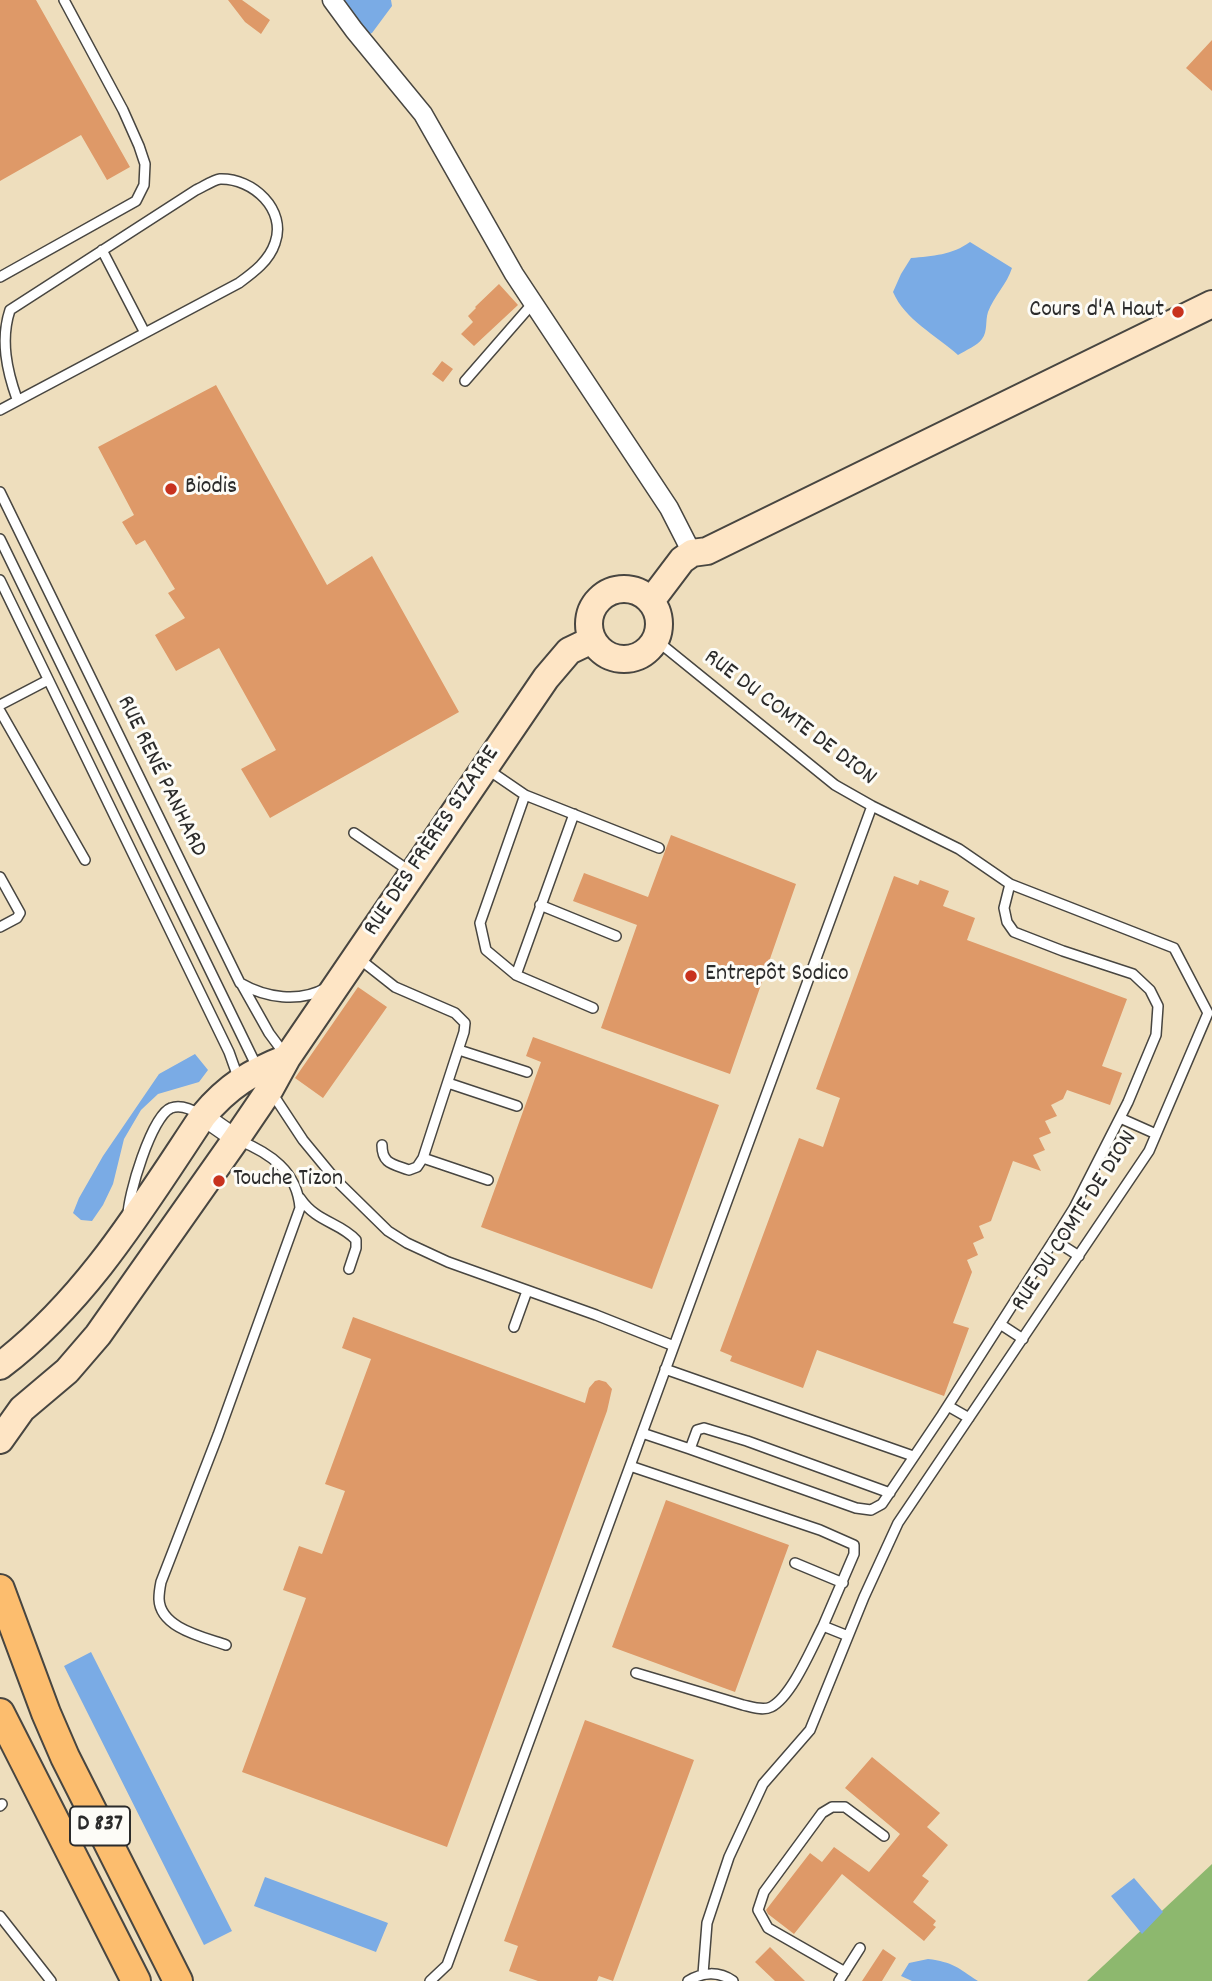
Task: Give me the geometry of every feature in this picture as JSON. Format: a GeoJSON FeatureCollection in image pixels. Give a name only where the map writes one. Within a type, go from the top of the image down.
{"type":"FeatureCollection","features":[{"type":"Feature","properties":{"kind":"main road","name":"D 837"},"geometry":{"type":"LineString","coordinates":[[0,1589],[65,1757],[178,1981]]}},
{"type":"Feature","properties":{"kind":"main road","name":"D 837"},"geometry":{"type":"LineString","coordinates":[[0,1713],[136,1981]]}},
{"type":"Feature","properties":{"kind":"street"},"geometry":{"type":"LineString","coordinates":[[332,0],[423,114],[514,274],[669,508],[692,553]]}},
{"type":"Feature","properties":{"kind":"street"},"geometry":{"type":"LineString","coordinates":[[651,601],[682,560],[692,553],[707,551],[1212,304]]}},
{"type":"Feature","properties":{"kind":"street"},"geometry":{"type":"LineString","coordinates":[[614,590],[634,590],[651,601],[658,613],[660,627],[656,640],[643,655],[624,660],[605,654],[592,640],[589,620],[597,601],[614,590]]}},
{"type":"Feature","properties":{"kind":"street","name":"RUE DES FRÈRES SIZAIRE"},"geometry":{"type":"LineString","coordinates":[[287,1058],[546,678],[569,651],[592,640]]}},
{"type":"Feature","properties":{"kind":"street"},"geometry":{"type":"LineString","coordinates":[[0,1366],[61,1313],[104,1261],[217,1099],[256,1080],[287,1058]]}},
{"type":"Feature","properties":{"kind":"street"},"geometry":{"type":"LineString","coordinates":[[0,1440],[22,1409],[67,1371],[98,1335],[236,1139],[256,1080]]}},
{"type":"Feature","properties":{"kind":"street"},"geometry":{"type":"LineString","coordinates":[[203,1116],[236,1139]]}},
{"type":"Feature","properties":{"kind":"lane"},"geometry":{"type":"LineString","coordinates":[[0,277],[136,201],[144,185],[145,164],[139,146],[123,110],[64,0]]}},
{"type":"Feature","properties":{"kind":"lane"},"geometry":{"type":"LineString","coordinates":[[0,410],[257,271],[276,243],[279,226],[271,206],[257,191],[248,186],[218,179],[196,190],[10,310],[6,321],[6,369],[17,399]]}},
{"type":"Feature","properties":{"kind":"lane"},"geometry":{"type":"LineString","coordinates":[[102,250],[145,332]]}},
{"type":"Feature","properties":{"kind":"lane"},"geometry":{"type":"LineString","coordinates":[[466,381],[533,303]]}},
{"type":"Feature","properties":{"kind":"lane","name":"RUE RENÉ PANHARD"},"geometry":{"type":"LineString","coordinates":[[0,492],[240,983],[287,1058]]}},
{"type":"Feature","properties":{"kind":"lane"},"geometry":{"type":"LineString","coordinates":[[0,539],[256,1080]]}},
{"type":"Feature","properties":{"kind":"lane"},"geometry":{"type":"LineString","coordinates":[[0,580],[229,1052],[256,1080],[335,1180],[388,1231],[423,1252],[674,1346]]}},
{"type":"Feature","properties":{"kind":"lane","name":"RUE DU COMTE DE DION"},"geometry":{"type":"LineString","coordinates":[[656,640],[835,785],[959,849],[1010,884],[1174,948],[1209,1013],[1149,1151],[898,1523],[810,1730],[763,1784],[729,1857],[707,1923],[703,1974]]}},
{"type":"Feature","properties":{"kind":"lane"},"geometry":{"type":"LineString","coordinates":[[0,705],[48,680]]}},
{"type":"Feature","properties":{"kind":"lane"},"geometry":{"type":"LineString","coordinates":[[0,711],[85,860]]}},
{"type":"Feature","properties":{"kind":"lane"},"geometry":{"type":"LineString","coordinates":[[485,767],[525,795],[659,848]]}},
{"type":"Feature","properties":{"kind":"lane"},"geometry":{"type":"LineString","coordinates":[[525,795],[480,923],[486,950],[516,975],[593,1008]]}},
{"type":"Feature","properties":{"kind":"lane"},"geometry":{"type":"LineString","coordinates":[[430,1981],[447,1965],[872,806]]}},
{"type":"Feature","properties":{"kind":"lane"},"geometry":{"type":"LineString","coordinates":[[516,975],[574,814]]}},
{"type":"Feature","properties":{"kind":"lane"},"geometry":{"type":"LineString","coordinates":[[354,833],[412,873]]}},
{"type":"Feature","properties":{"kind":"lane"},"geometry":{"type":"LineString","coordinates":[[0,877],[20,913],[17,918],[0,927]]}},
{"type":"Feature","properties":{"kind":"lane"},"geometry":{"type":"LineString","coordinates":[[642,1433],[856,1508],[872,1510],[890,1493],[1074,1208],[1120,1118],[1156,1034],[1158,1006],[1150,990],[1133,974],[1014,932],[1007,922],[1004,908],[1010,884]]}},
{"type":"Feature","properties":{"kind":"lane"},"geometry":{"type":"LineString","coordinates":[[540,905],[617,936]]}},
{"type":"Feature","properties":{"kind":"lane"},"geometry":{"type":"LineString","coordinates":[[356,956],[395,987],[431,1001],[459,1016],[465,1023],[459,1050],[423,1158],[416,1167],[409,1170],[385,1160],[382,1145]]}},
{"type":"Feature","properties":{"kind":"lane"},"geometry":{"type":"LineString","coordinates":[[240,983],[257,993],[297,997],[318,992],[340,980]]}},
{"type":"Feature","properties":{"kind":"lane"},"geometry":{"type":"LineString","coordinates":[[459,1050],[527,1072]]}},
{"type":"Feature","properties":{"kind":"lane"},"geometry":{"type":"LineString","coordinates":[[448,1083],[517,1106]]}},
{"type":"Feature","properties":{"kind":"lane"},"geometry":{"type":"LineString","coordinates":[[128,1227],[128,1202],[149,1138],[162,1115],[171,1107],[183,1107],[203,1116]]}},
{"type":"Feature","properties":{"kind":"lane"},"geometry":{"type":"LineString","coordinates":[[1120,1118],[1156,1135]]}},
{"type":"Feature","properties":{"kind":"lane"},"geometry":{"type":"LineString","coordinates":[[236,1139],[272,1158],[294,1182],[304,1205],[318,1217],[350,1233],[356,1240],[356,1248],[349,1269]]}},
{"type":"Feature","properties":{"kind":"lane"},"geometry":{"type":"LineString","coordinates":[[423,1158],[488,1180]]}},
{"type":"Feature","properties":{"kind":"lane"},"geometry":{"type":"LineString","coordinates":[[226,1645],[178,1627],[166,1617],[159,1602],[161,1582],[295,1226],[300,1208],[299,1196]]}},
{"type":"Feature","properties":{"kind":"lane"},"geometry":{"type":"LineString","coordinates":[[1054,1240],[1079,1256]]}},
{"type":"Feature","properties":{"kind":"lane"},"geometry":{"type":"LineString","coordinates":[[514,1327],[527,1291]]}},
{"type":"Feature","properties":{"kind":"lane"},"geometry":{"type":"LineString","coordinates":[[1000,1324],[1023,1339]]}},
{"type":"Feature","properties":{"kind":"lane"},"geometry":{"type":"LineString","coordinates":[[666,1369],[914,1456]]}},
{"type":"Feature","properties":{"kind":"lane"},"geometry":{"type":"LineString","coordinates":[[948,1406],[969,1418]]}},
{"type":"Feature","properties":{"kind":"lane"},"geometry":{"type":"LineString","coordinates":[[690,1449],[697,1430],[704,1428],[890,1493]]}},
{"type":"Feature","properties":{"kind":"lane"},"geometry":{"type":"LineString","coordinates":[[630,1466],[820,1530],[854,1545],[854,1554],[843,1583],[823,1626],[794,1682],[771,1707],[758,1709],[636,1673]]}},
{"type":"Feature","properties":{"kind":"lane"},"geometry":{"type":"LineString","coordinates":[[795,1563],[843,1583]]}},
{"type":"Feature","properties":{"kind":"lane"},"geometry":{"type":"LineString","coordinates":[[823,1626],[848,1636]]}},
{"type":"Feature","properties":{"kind":"lane"},"geometry":{"type":"LineString","coordinates":[[845,1972],[768,1928],[758,1910],[764,1892],[822,1813],[832,1807],[845,1807],[884,1836]]}},
{"type":"Feature","properties":{"kind":"lane"},"geometry":{"type":"LineString","coordinates":[[0,1916],[51,1981]]}},
{"type":"Feature","properties":{"kind":"lane"},"geometry":{"type":"LineString","coordinates":[[839,1981],[860,1948]]}},
{"type":"Feature","properties":{"kind":"lane"},"geometry":{"type":"LineString","coordinates":[[688,1981],[703,1974],[716,1973],[733,1981]]}},
{"type":"Feature","properties":{"kind":"green space"},"geometry":{"type":"Polygon","coordinates":[[[1212,1864],[1212,1981],[1087,1981],[1212,1864]]]}},
{"type":"Feature","properties":{"kind":"water"},"geometry":{"type":"Polygon","coordinates":[[[339,0],[391,0],[392,6],[372,33],[366,35],[339,0]]]}},
{"type":"Feature","properties":{"kind":"water"},"geometry":{"type":"Polygon","coordinates":[[[970,242],[1012,268],[988,312],[982,339],[958,355],[913,319],[893,292],[911,258],[949,252],[970,242]]]}},
{"type":"Feature","properties":{"kind":"water"},"geometry":{"type":"Polygon","coordinates":[[[195,1054],[208,1070],[199,1082],[158,1094],[141,1110],[124,1139],[113,1184],[103,1205],[92,1221],[81,1220],[73,1213],[79,1198],[103,1156],[159,1074],[195,1054]]]}},
{"type":"Feature","properties":{"kind":"water"},"geometry":{"type":"Polygon","coordinates":[[[91,1652],[232,1931],[204,1945],[64,1666],[91,1652]]]}},
{"type":"Feature","properties":{"kind":"water"},"geometry":{"type":"Polygon","coordinates":[[[265,1877],[388,1923],[376,1952],[254,1906],[265,1877]]]}},
{"type":"Feature","properties":{"kind":"water"},"geometry":{"type":"Polygon","coordinates":[[[1134,1878],[1163,1912],[1142,1934],[1111,1896],[1134,1878]]]}},
{"type":"Feature","properties":{"kind":"water"},"geometry":{"type":"Polygon","coordinates":[[[928,1959],[950,1964],[978,1981],[912,1981],[901,1976],[909,1963],[928,1959]]]}},
{"type":"Feature","properties":{"kind":"building"},"geometry":{"type":"Polygon","coordinates":[[[0,0],[36,0],[130,167],[107,180],[81,135],[0,181],[0,0]]]}},
{"type":"Feature","properties":{"kind":"building"},"geometry":{"type":"Polygon","coordinates":[[[228,0],[242,0],[270,20],[261,34],[245,22],[228,0]]]}},
{"type":"Feature","properties":{"kind":"building"},"geometry":{"type":"Polygon","coordinates":[[[1212,40],[1212,91],[1186,68],[1212,40]]]}},
{"type":"Feature","properties":{"kind":"building"},"geometry":{"type":"Polygon","coordinates":[[[499,284],[518,305],[474,346],[461,334],[473,322],[468,316],[499,284]]]}},
{"type":"Feature","properties":{"kind":"building"},"geometry":{"type":"Polygon","coordinates":[[[442,361],[453,369],[443,382],[432,374],[442,361]]]}},
{"type":"Feature","properties":{"kind":"building"},"geometry":{"type":"Polygon","coordinates":[[[216,385],[327,585],[372,556],[459,712],[270,818],[241,769],[276,750],[219,648],[176,671],[155,635],[185,618],[168,593],[175,589],[145,540],[136,545],[122,522],[134,515],[98,447],[216,385]]]}},
{"type":"Feature","properties":{"kind":"building","name":"Entrepôt Sodico"},"geometry":{"type":"Polygon","coordinates":[[[671,835],[796,884],[730,1074],[601,1028],[637,925],[573,901],[584,873],[648,897],[671,835]]]}},
{"type":"Feature","properties":{"kind":"building"},"geometry":{"type":"Polygon","coordinates":[[[894,876],[918,885],[920,880],[949,891],[943,906],[975,918],[967,940],[1127,999],[1102,1066],[1122,1073],[1110,1105],[1067,1090],[1063,1099],[1051,1105],[1057,1116],[1045,1121],[1051,1133],[1039,1138],[1045,1150],[1033,1155],[1041,1171],[1013,1161],[991,1221],[979,1226],[984,1238],[973,1243],[978,1255],[967,1260],[972,1272],[953,1323],[969,1328],[944,1396],[817,1350],[803,1388],[730,1361],[732,1356],[720,1351],[799,1138],[823,1147],[840,1098],[816,1089],[894,876]]]}},
{"type":"Feature","properties":{"kind":"building"},"geometry":{"type":"Polygon","coordinates":[[[358,987],[387,1007],[323,1098],[295,1078],[358,987]]]}},
{"type":"Feature","properties":{"kind":"building"},"geometry":{"type":"Polygon","coordinates":[[[533,1037],[719,1105],[652,1289],[481,1227],[541,1062],[526,1056],[533,1037]]]}},
{"type":"Feature","properties":{"kind":"building"},"geometry":{"type":"Polygon","coordinates":[[[353,1317],[585,1403],[589,1388],[595,1381],[606,1382],[612,1389],[607,1411],[447,1847],[242,1772],[306,1598],[283,1590],[299,1546],[322,1554],[345,1491],[325,1484],[371,1359],[342,1348],[353,1317]]]}},
{"type":"Feature","properties":{"kind":"building"},"geometry":{"type":"Polygon","coordinates":[[[666,1500],[789,1545],[735,1692],[612,1647],[666,1500]]]}},
{"type":"Feature","properties":{"kind":"building"},"geometry":{"type":"Polygon","coordinates":[[[585,1720],[694,1760],[613,1981],[599,1976],[597,1981],[538,1981],[509,1971],[518,1946],[504,1941],[585,1720]]]}},
{"type":"Feature","properties":{"kind":"building"},"geometry":{"type":"Polygon","coordinates":[[[872,1757],[940,1813],[927,1827],[948,1845],[922,1876],[929,1881],[913,1902],[936,1921],[933,1925],[936,1927],[924,1941],[842,1874],[794,1934],[766,1910],[810,1853],[822,1862],[834,1847],[869,1872],[900,1834],[845,1788],[872,1757]]]}},
{"type":"Feature","properties":{"kind":"building"},"geometry":{"type":"Polygon","coordinates":[[[770,1947],[805,1981],[775,1981],[755,1962],[770,1947]]]}},
{"type":"Feature","properties":{"kind":"building"},"geometry":{"type":"Polygon","coordinates":[[[883,1949],[896,1958],[882,1981],[862,1981],[883,1949]]]}},
{"type":"Feature","properties":{"kind":"place","name":"Cours d'A Haut"},"geometry":{"type":"Point","coordinates":[1178,312]}},
{"type":"Feature","properties":{"kind":"place","name":"Biodis"},"geometry":{"type":"Point","coordinates":[171,489]}},
{"type":"Feature","properties":{"kind":"place","name":"Entrepôt Sodico"},"geometry":{"type":"Point","coordinates":[691,976]}},
{"type":"Feature","properties":{"kind":"place","name":"Touche Tizon"},"geometry":{"type":"Point","coordinates":[219,1181]}}]}
